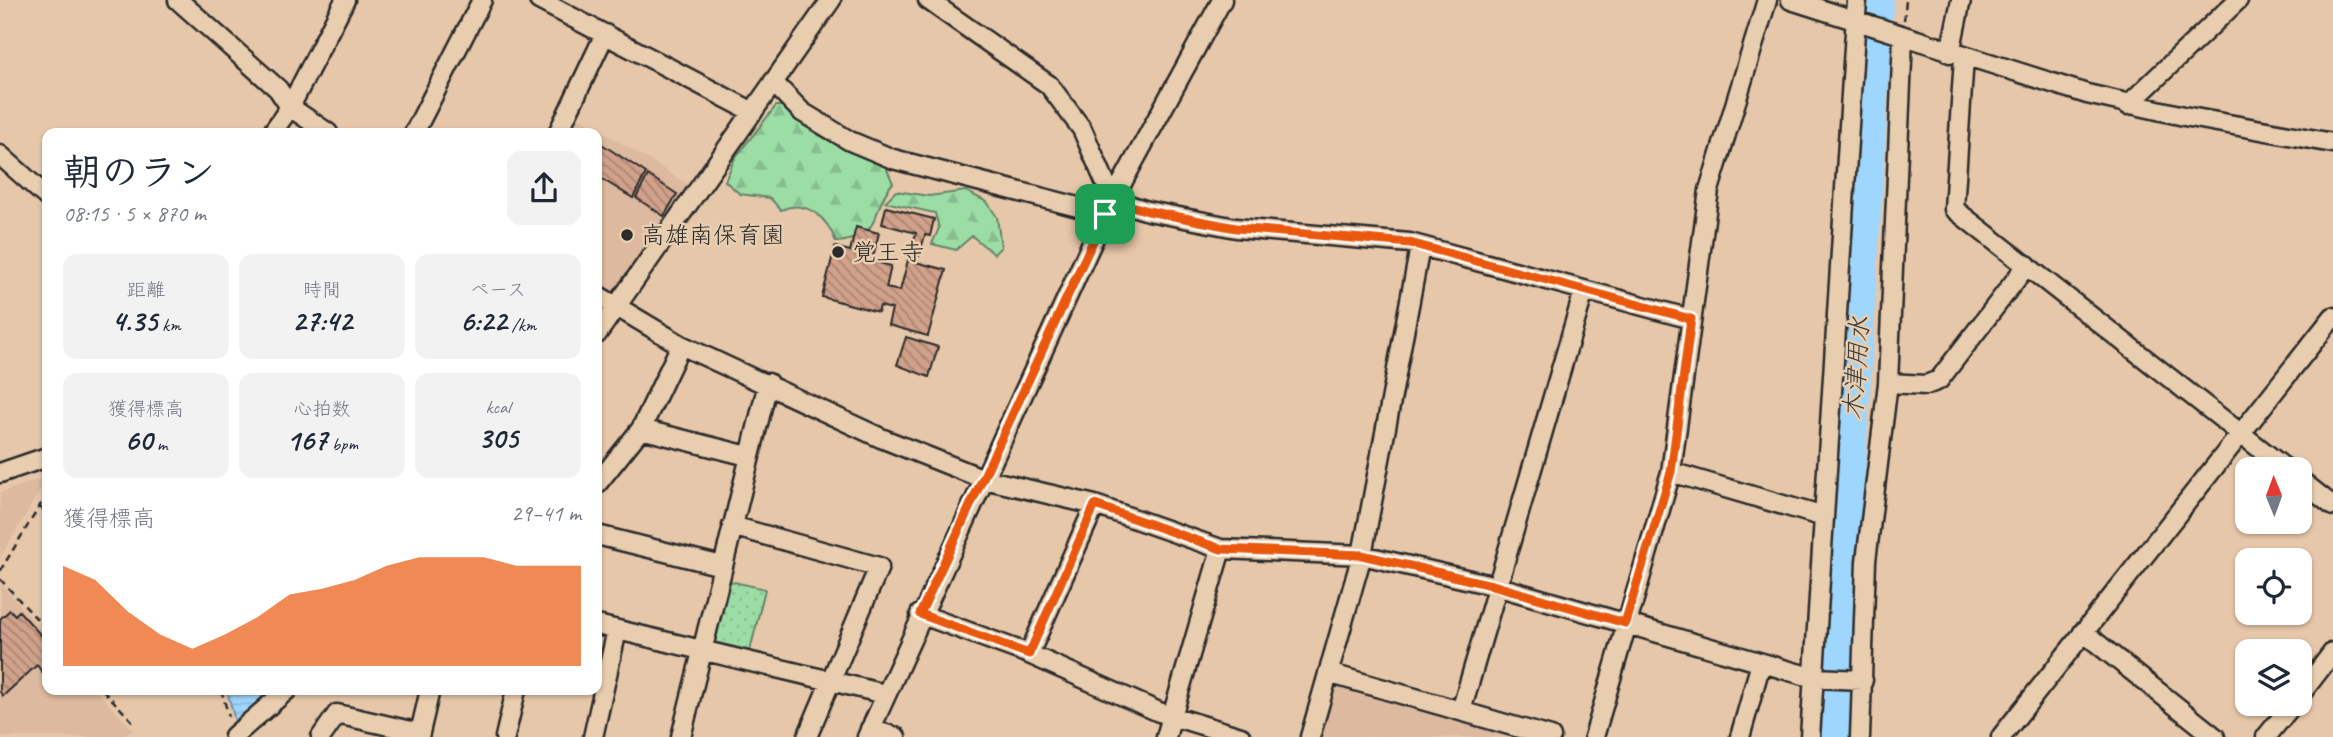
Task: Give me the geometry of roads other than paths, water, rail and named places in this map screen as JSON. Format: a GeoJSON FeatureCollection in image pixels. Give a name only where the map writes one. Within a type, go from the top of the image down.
{"type":"FeatureCollection","features":[{"type":"Feature","properties":{"kind":"street"},"geometry":{"type":"LineString","coordinates":[[178,0],[278,89],[290,107],[321,128]]}},
{"type":"Feature","properties":{"kind":"street"},"geometry":{"type":"LineString","coordinates":[[275,128],[290,107],[345,0]]}},
{"type":"Feature","properties":{"kind":"street"},"geometry":{"type":"LineString","coordinates":[[417,128],[482,0]]}},
{"type":"Feature","properties":{"kind":"street"},"geometry":{"type":"LineString","coordinates":[[539,0],[753,112]]}},
{"type":"Feature","properties":{"kind":"street"},"geometry":{"type":"LineString","coordinates":[[602,327],[831,0]]}},
{"type":"Feature","properties":{"kind":"street"},"geometry":{"type":"LineString","coordinates":[[928,0],[1049,85],[1082,129],[1109,207]]}},
{"type":"Feature","properties":{"kind":"street"},"geometry":{"type":"LineString","coordinates":[[896,737],[869,733],[920,614],[1109,207],[1222,0]]}},
{"type":"Feature","properties":{"kind":"street"},"geometry":{"type":"LineString","coordinates":[[1594,737],[1671,472],[1709,190],[1767,0]]}},
{"type":"Feature","properties":{"kind":"street"},"geometry":{"type":"LineString","coordinates":[[1810,737],[1857,0]]}},
{"type":"Feature","properties":{"kind":"street"},"geometry":{"type":"LineString","coordinates":[[1961,0],[1957,55],[1954,209],[2271,457]]}},
{"type":"Feature","properties":{"kind":"street"},"geometry":{"type":"LineString","coordinates":[[2128,105],[2238,0]]}},
{"type":"Feature","properties":{"kind":"street"},"geometry":{"type":"LineString","coordinates":[[1797,1],[1957,55],[2128,105],[2333,143]]}},
{"type":"Feature","properties":{"kind":"street"},"geometry":{"type":"LineString","coordinates":[[560,128],[605,34]]}},
{"type":"Feature","properties":{"kind":"street"},"geometry":{"type":"LineString","coordinates":[[1860,737],[1866,561],[1888,383],[1899,36]]}},
{"type":"Feature","properties":{"kind":"street"},"geometry":{"type":"LineString","coordinates":[[773,82],[802,112],[850,141],[893,159],[1109,207],[1148,211],[1236,228],[1420,247],[1691,319]]}},
{"type":"Feature","properties":{"kind":"street"},"geometry":{"type":"LineString","coordinates":[[0,155],[42,193]]}},
{"type":"Feature","properties":{"kind":"street"},"geometry":{"type":"LineString","coordinates":[[1310,737],[1362,555],[1420,247]]}},
{"type":"Feature","properties":{"kind":"street"},"geometry":{"type":"LineString","coordinates":[[1888,383],[1926,385],[1939,380],[2028,265]]}},
{"type":"Feature","properties":{"kind":"street"},"geometry":{"type":"LineString","coordinates":[[1461,711],[1584,291]]}},
{"type":"Feature","properties":{"kind":"street"},"geometry":{"type":"LineString","coordinates":[[602,298],[681,345],[768,383],[881,438],[984,479],[1095,505],[1221,549],[1362,555],[1496,586],[1814,678],[1863,680]]}},
{"type":"Feature","properties":{"kind":"street"},"geometry":{"type":"LineString","coordinates":[[2001,737],[2333,317]]}},
{"type":"Feature","properties":{"kind":"street"},"geometry":{"type":"LineString","coordinates":[[602,478],[641,429],[681,345]]}},
{"type":"Feature","properties":{"kind":"street"},"geometry":{"type":"LineString","coordinates":[[681,737],[768,383]]}},
{"type":"Feature","properties":{"kind":"street"},"geometry":{"type":"LineString","coordinates":[[641,429],[748,456]]}},
{"type":"Feature","properties":{"kind":"street"},"geometry":{"type":"LineString","coordinates":[[0,473],[42,459]]}},
{"type":"Feature","properties":{"kind":"street"},"geometry":{"type":"LineString","coordinates":[[1671,472],[1824,517]]}},
{"type":"Feature","properties":{"kind":"street"},"geometry":{"type":"LineString","coordinates":[[2312,489],[2333,506]]}},
{"type":"Feature","properties":{"kind":"street"},"geometry":{"type":"LineString","coordinates":[[1029,654],[1095,505]]}},
{"type":"Feature","properties":{"kind":"street"},"geometry":{"type":"LineString","coordinates":[[732,526],[879,567],[807,737]]}},
{"type":"Feature","properties":{"kind":"street"},"geometry":{"type":"LineString","coordinates":[[602,536],[722,566]]}},
{"type":"Feature","properties":{"kind":"street"},"geometry":{"type":"LineString","coordinates":[[1166,737],[1221,549]]}},
{"type":"Feature","properties":{"kind":"street"},"geometry":{"type":"LineString","coordinates":[[920,614],[1029,654],[1172,716],[1241,737]]}},
{"type":"Feature","properties":{"kind":"street"},"geometry":{"type":"LineString","coordinates":[[602,626],[832,679],[885,694]]}},
{"type":"Feature","properties":{"kind":"street"},"geometry":{"type":"LineString","coordinates":[[593,737],[617,630]]}},
{"type":"Feature","properties":{"kind":"street"},"geometry":{"type":"LineString","coordinates":[[2083,632],[2215,737]]}},
{"type":"Feature","properties":{"kind":"street"},"geometry":{"type":"LineString","coordinates":[[2312,679],[2333,652]]}},
{"type":"Feature","properties":{"kind":"street"},"geometry":{"type":"LineString","coordinates":[[1740,737],[1761,663]]}},
{"type":"Feature","properties":{"kind":"street"},"geometry":{"type":"LineString","coordinates":[[1328,673],[1551,737]]}},
{"type":"Feature","properties":{"kind":"street"},"geometry":{"type":"LineString","coordinates":[[234,736],[280,695]]}},
{"type":"Feature","properties":{"kind":"street"},"geometry":{"type":"LineString","coordinates":[[321,737],[337,715],[419,735],[429,695]]}},
{"type":"Feature","properties":{"kind":"street"},"geometry":{"type":"LineString","coordinates":[[505,737],[515,695]]}},
{"type":"Feature","properties":{"kind":"street"},"geometry":{"type":"LineString","coordinates":[[2266,737],[2283,716]]}},
{"type":"Feature","properties":{"kind":"water"},"geometry":{"type":"Polygon","coordinates":[[[228,695],[265,695],[271,698],[247,720],[235,721],[228,695]]]}},
{"type":"Feature","properties":{"kind":"waterway","name":"木津用水"},"geometry":{"type":"LineString","coordinates":[[1834,737],[1879,0]]}},
{"type":"Feature","properties":{"kind":"place","name":"高雄南保育園"},"geometry":{"type":"Point","coordinates":[627,235]}},
{"type":"Feature","properties":{"kind":"place","name":"覚王寺"},"geometry":{"type":"Point","coordinates":[838,252]}}]}
